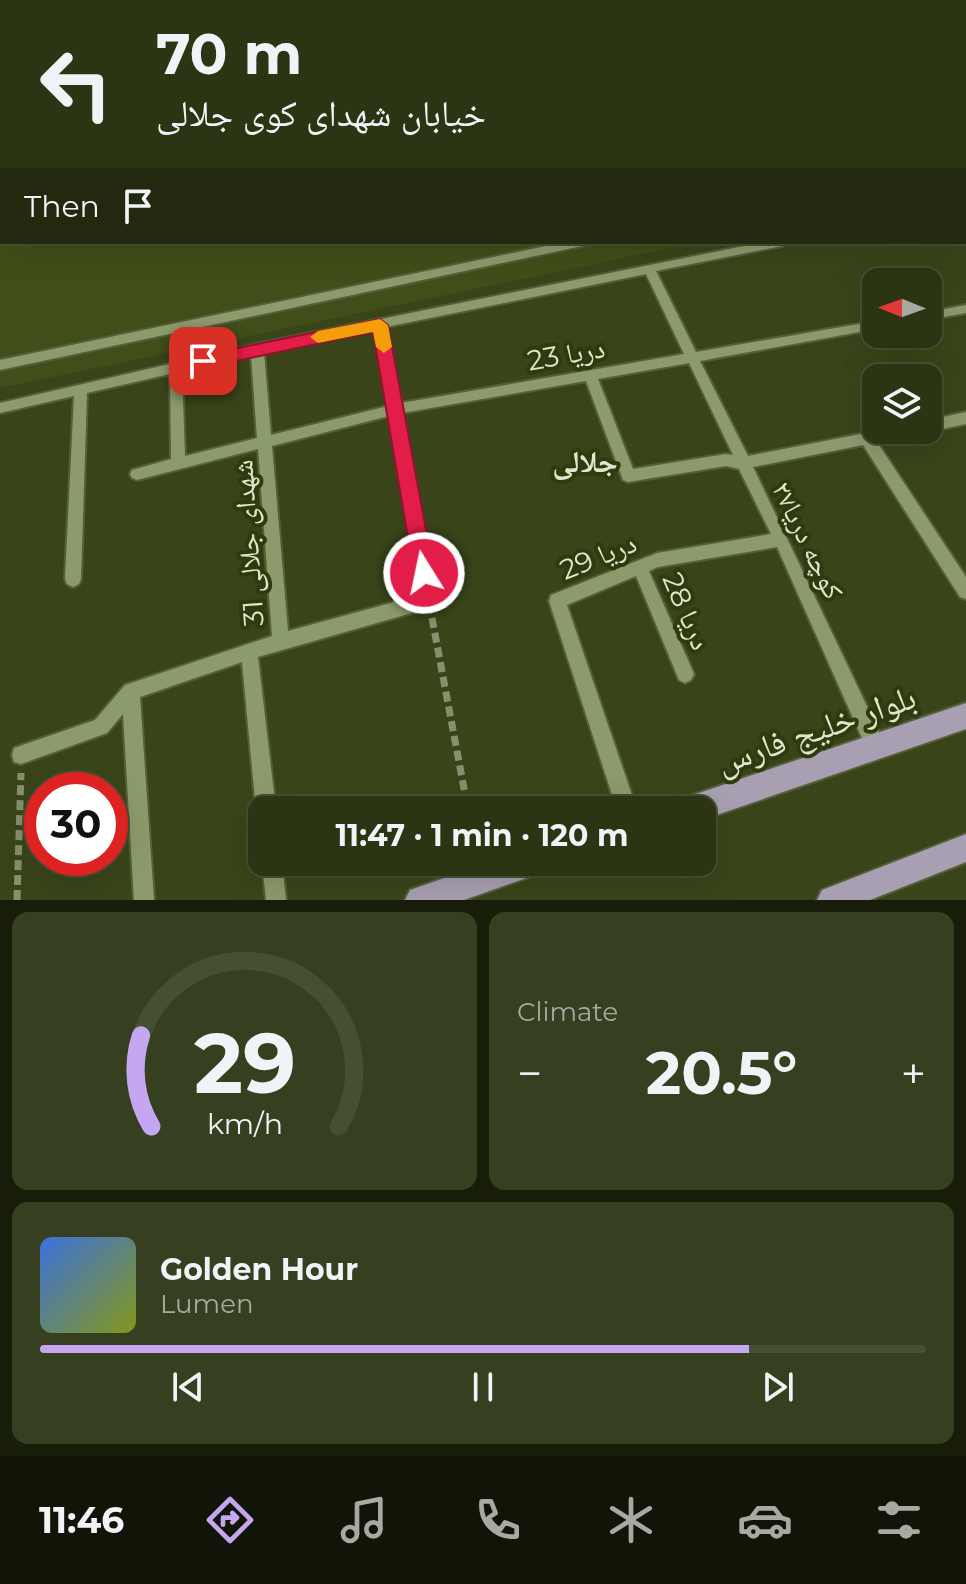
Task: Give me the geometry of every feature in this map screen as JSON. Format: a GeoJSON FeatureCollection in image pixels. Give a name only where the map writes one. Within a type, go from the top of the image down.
{"type":"FeatureCollection","features":[{"type":"Feature","properties":{"kind":"main road","name":"بلوار خلیج‌ فارس"},"geometry":{"type":"LineString","coordinates":[[716,801],[966,716]]}},
{"type":"Feature","properties":{"kind":"main road"},"geometry":{"type":"LineString","coordinates":[[832,900],[966,848]]}},
{"type":"Feature","properties":{"kind":"main road"},"geometry":{"type":"LineString","coordinates":[[420,900],[491,876]]}},
{"type":"Feature","properties":{"kind":"street"},"geometry":{"type":"LineString","coordinates":[[0,365],[573,244]]}},
{"type":"Feature","properties":{"kind":"street"},"geometry":{"type":"LineString","coordinates":[[0,408],[257,349],[773,244]]}},
{"type":"Feature","properties":{"kind":"street","name":"کوچه دریا۲۷"},"geometry":{"type":"LineString","coordinates":[[650,270],[781,539],[876,747]]}},
{"type":"Feature","properties":{"kind":"street"},"geometry":{"type":"LineString","coordinates":[[942,313],[966,309]]}},
{"type":"Feature","properties":{"kind":"street"},"geometry":{"type":"LineString","coordinates":[[21,755],[101,727],[131,691],[249,651],[429,600],[380,325]]}},
{"type":"Feature","properties":{"kind":"street","name":"دریا 23"},"geometry":{"type":"LineString","coordinates":[[137,474],[396,409],[862,327]]}},
{"type":"Feature","properties":{"kind":"street","name":"شهدای جلالی 31"},"geometry":{"type":"LineString","coordinates":[[257,349],[281,642]]}},
{"type":"Feature","properties":{"kind":"street"},"geometry":{"type":"LineString","coordinates":[[176,368],[178,465]]}},
{"type":"Feature","properties":{"kind":"street"},"geometry":{"type":"LineString","coordinates":[[590,374],[628,476],[726,460],[742,463],[862,440]]}},
{"type":"Feature","properties":{"kind":"street"},"geometry":{"type":"LineString","coordinates":[[73,579],[81,389]]}},
{"type":"Feature","properties":{"kind":"street"},"geometry":{"type":"LineString","coordinates":[[942,423],[966,418]]}},
{"type":"Feature","properties":{"kind":"street"},"geometry":{"type":"LineString","coordinates":[[870,444],[966,591]]}},
{"type":"Feature","properties":{"kind":"street","name":"دریا 29"},"geometry":{"type":"LineString","coordinates":[[622,796],[557,601],[657,560],[781,539]]}},
{"type":"Feature","properties":{"kind":"street","name":"دریا 28"},"geometry":{"type":"LineString","coordinates":[[640,567],[685,674]]}},
{"type":"Feature","properties":{"kind":"street"},"geometry":{"type":"LineString","coordinates":[[249,651],[265,796]]}},
{"type":"Feature","properties":{"kind":"street"},"geometry":{"type":"LineString","coordinates":[[131,691],[144,900]]}},
{"type":"Feature","properties":{"kind":"street"},"geometry":{"type":"LineString","coordinates":[[273,876],[276,900]]}},
{"type":"Feature","properties":{"kind":"path"},"geometry":{"type":"LineString","coordinates":[[429,600],[465,796]]}},
{"type":"Feature","properties":{"kind":"path"},"geometry":{"type":"LineString","coordinates":[[17,900],[21,755]]}},
{"type":"Feature","properties":{"kind":"shaded area"},"geometry":{"type":"Polygon","coordinates":[[[0,244],[689,244],[0,388],[0,244]]]}},
{"type":"Feature","properties":{"kind":"slow traffic"},"geometry":{"type":"LineString","coordinates":[[318,337],[380,325],[384,347]]}},
{"type":"Feature","properties":{"kind":"district","name":"جلالی"},"geometry":{"type":"Point","coordinates":[585,461]}},
{"type":"Feature","properties":{"kind":"route"},"geometry":{"type":"LineString","coordinates":[[203,361],[380,325],[424,573]]}}]}
